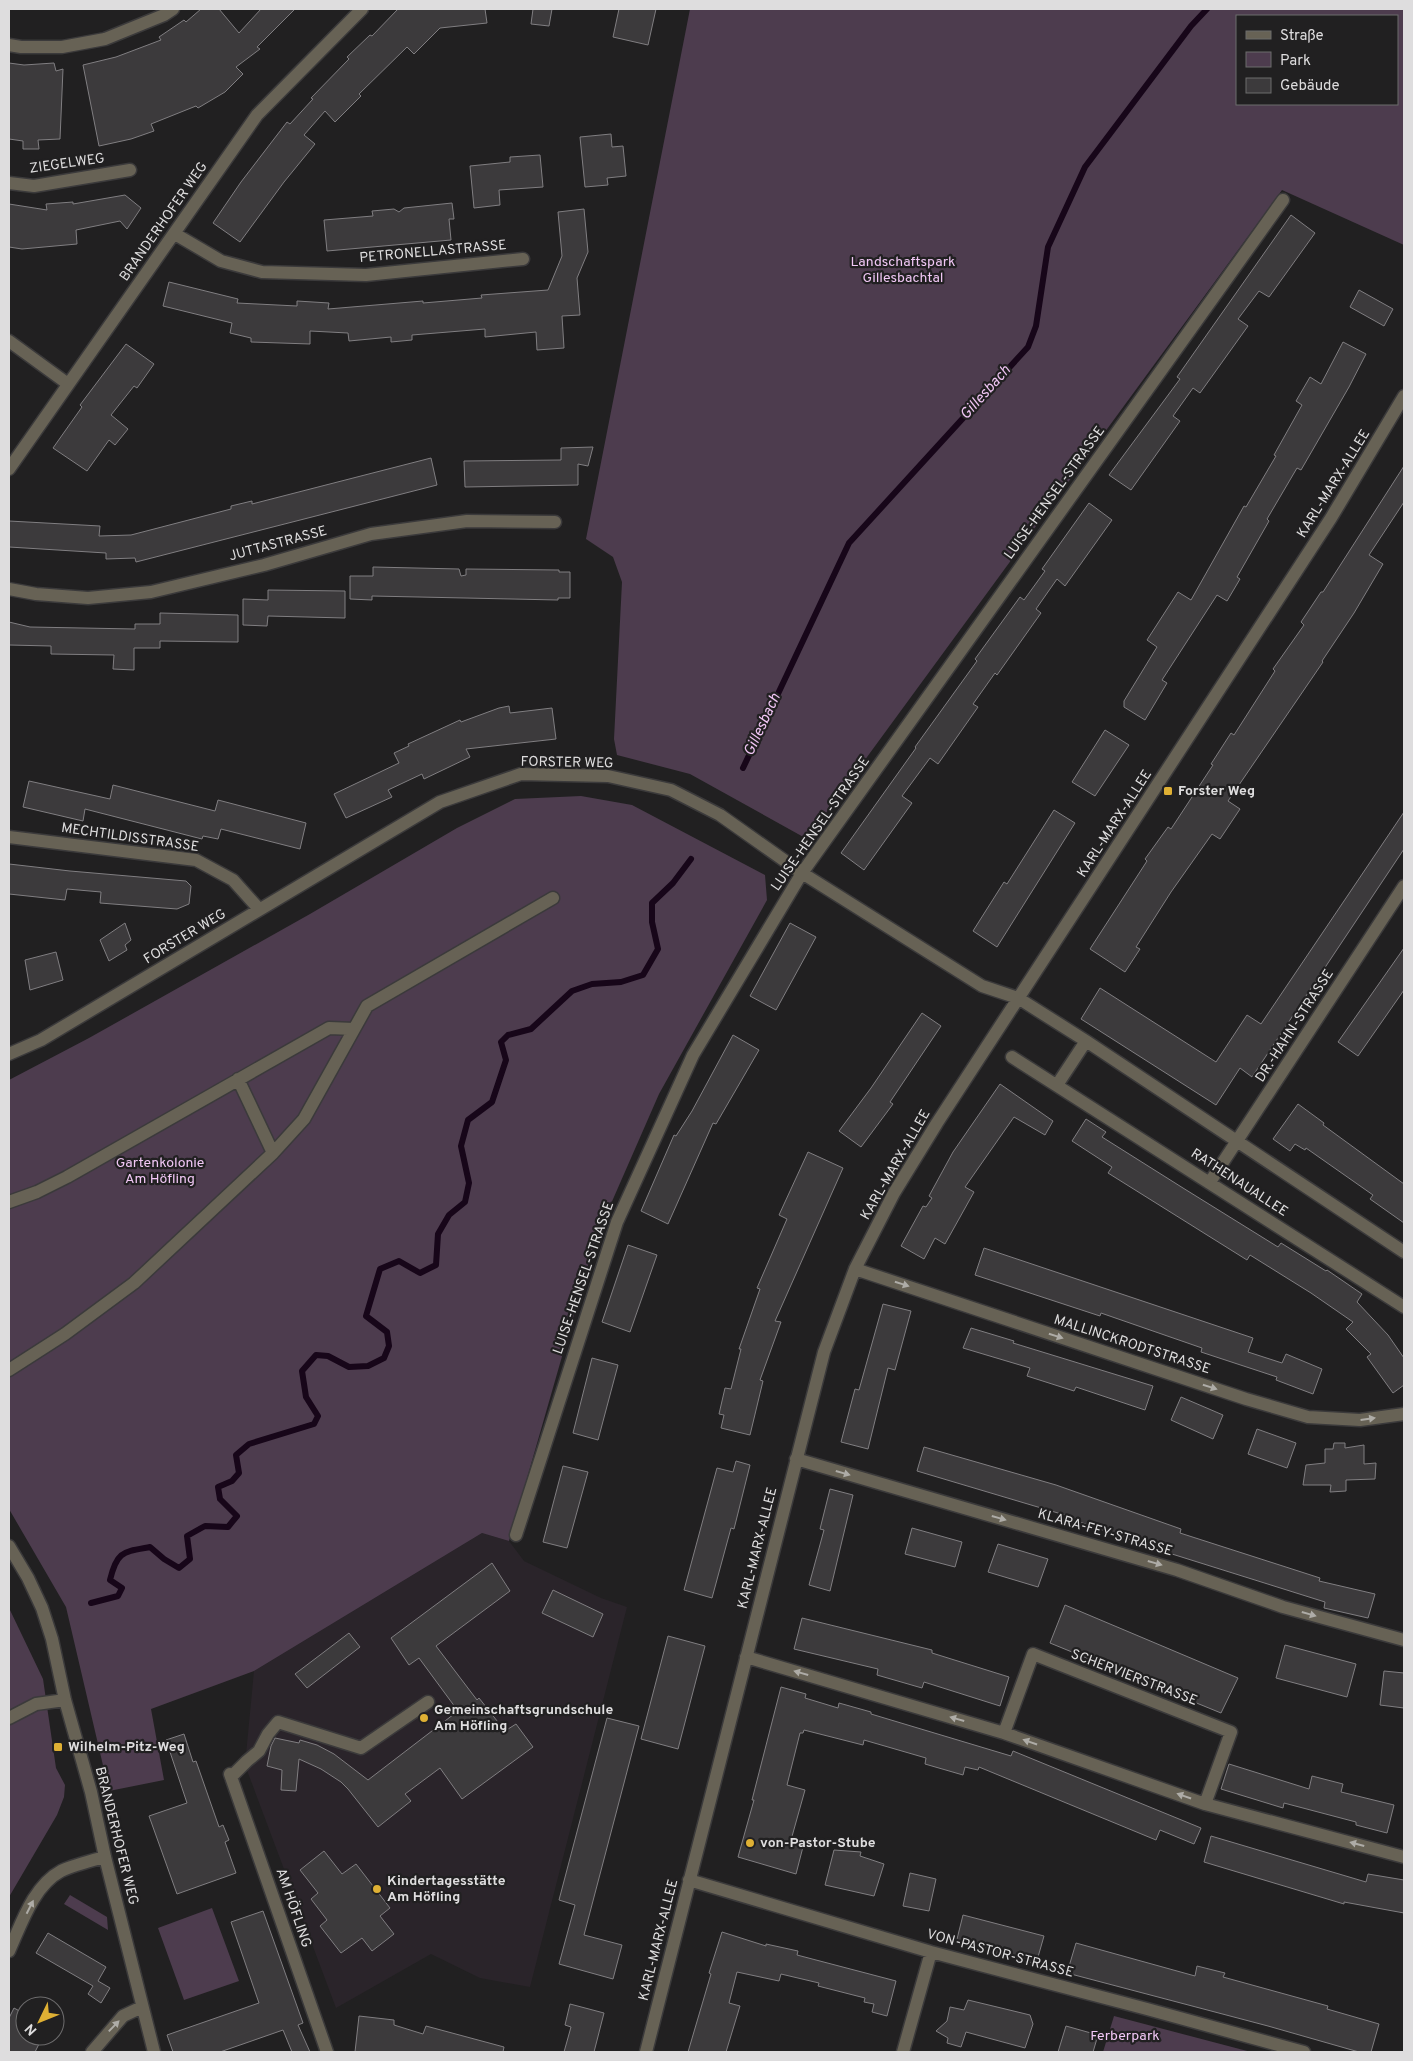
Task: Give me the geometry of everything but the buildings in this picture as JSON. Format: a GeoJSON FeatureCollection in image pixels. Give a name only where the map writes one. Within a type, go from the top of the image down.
{"type":"FeatureCollection","features":[{"type":"Feature","properties":{"kind":"street"},"geometry":{"type":"LineString","coordinates":[[9,45],[21,47],[62,47],[105,39],[164,15],[173,9]]}},
{"type":"Feature","properties":{"kind":"street","name":"BRANDERHOFER WEG"},"geometry":{"type":"LineString","coordinates":[[9,469],[257,115],[362,9]]}},
{"type":"Feature","properties":{"kind":"street","name":"ZIEGELWEG"},"geometry":{"type":"LineString","coordinates":[[9,183],[34,186],[130,170]]}},
{"type":"Feature","properties":{"kind":"street","name":"LUISE-HENSEL-STRASSE"},"geometry":{"type":"LineString","coordinates":[[516,1535],[617,1222],[693,1056],[802,873],[1283,200]]}},
{"type":"Feature","properties":{"kind":"street","name":"PETRONELLASTRASSE"},"geometry":{"type":"LineString","coordinates":[[175,234],[221,261],[262,272],[366,275],[523,259]]}},
{"type":"Feature","properties":{"kind":"street"},"geometry":{"type":"LineString","coordinates":[[9,340],[68,384]]}},
{"type":"Feature","properties":{"kind":"street","name":"KARL-MARX-ALLEE"},"geometry":{"type":"LineString","coordinates":[[646,2052],[824,1352],[855,1269],[894,1193],[1018,998],[1400,414],[1404,396]]}},
{"type":"Feature","properties":{"kind":"street","name":"JUTTASTRASSE"},"geometry":{"type":"LineString","coordinates":[[9,589],[36,594],[88,598],[151,592],[264,564],[371,534],[468,521],[555,522]]}},
{"type":"Feature","properties":{"kind":"street","name":"FORSTER WEG"},"geometry":{"type":"LineString","coordinates":[[9,1054],[41,1040],[440,802],[522,774],[608,776],[671,790],[720,815],[802,873],[982,986],[1018,998]]}},
{"type":"Feature","properties":{"kind":"street","name":"MECHTILDISSTRASSE"},"geometry":{"type":"LineString","coordinates":[[9,837],[196,860],[233,880],[260,909]]}},
{"type":"Feature","properties":{"kind":"street","name":"DR.-HAHN-STRASSE"},"geometry":{"type":"LineString","coordinates":[[1210,1182],[1404,886]]}},
{"type":"Feature","properties":{"kind":"street"},"geometry":{"type":"LineString","coordinates":[[9,1370],[65,1334],[134,1283],[273,1153],[304,1119],[367,1006],[553,898]]}},
{"type":"Feature","properties":{"kind":"street"},"geometry":{"type":"LineString","coordinates":[[1018,998],[1086,1040],[1404,1252]]}},
{"type":"Feature","properties":{"kind":"street"},"geometry":{"type":"LineString","coordinates":[[9,1202],[37,1192],[68,1177],[329,1028],[354,1029]]}},
{"type":"Feature","properties":{"kind":"street"},"geometry":{"type":"LineString","coordinates":[[1057,1085],[1086,1040]]}},
{"type":"Feature","properties":{"kind":"street","name":"RATHENAUALLEE"},"geometry":{"type":"LineString","coordinates":[[1012,1057],[1404,1307]]}},
{"type":"Feature","properties":{"kind":"street"},"geometry":{"type":"LineString","coordinates":[[238,1079],[273,1153]]}},
{"type":"Feature","properties":{"kind":"street","name":"MALLINCKRODTSTRASSE"},"geometry":{"type":"LineString","coordinates":[[855,1269],[1308,1418],[1360,1420],[1404,1414]]}},
{"type":"Feature","properties":{"kind":"street","name":"KLARA-FEY-STRASSE"},"geometry":{"type":"LineString","coordinates":[[796,1459],[1177,1570],[1283,1607],[1404,1640]]}},
{"type":"Feature","properties":{"kind":"street","name":"BRANDERHOFER WEG"},"geometry":{"type":"LineString","coordinates":[[9,1546],[28,1578],[42,1608],[52,1639],[65,1700],[90,1792],[154,2052]]}},
{"type":"Feature","properties":{"kind":"street","name":"SCHERVIERSTRASSE"},"geometry":{"type":"LineString","coordinates":[[1004,1733],[1033,1654],[1231,1732],[1205,1804]]}},
{"type":"Feature","properties":{"kind":"street"},"geometry":{"type":"LineString","coordinates":[[746,1657],[1004,1733],[1205,1804],[1404,1857]]}},
{"type":"Feature","properties":{"kind":"street"},"geometry":{"type":"LineString","coordinates":[[9,1718],[36,1704],[65,1700]]}},
{"type":"Feature","properties":{"kind":"street","name":"AM HÖFLING"},"geometry":{"type":"LineString","coordinates":[[327,2052],[231,1775],[259,1751],[268,1734],[278,1722],[361,1748],[428,1702]]}},
{"type":"Feature","properties":{"kind":"street"},"geometry":{"type":"LineString","coordinates":[[9,1951],[33,1900],[46,1884],[60,1872],[105,1857]]}},
{"type":"Feature","properties":{"kind":"street","name":"VON-PASTOR-STRASSE"},"geometry":{"type":"LineString","coordinates":[[689,1880],[931,1952],[1304,2052]]}},
{"type":"Feature","properties":{"kind":"street"},"geometry":{"type":"LineString","coordinates":[[903,2052],[931,1952]]}},
{"type":"Feature","properties":{"kind":"street"},"geometry":{"type":"LineString","coordinates":[[92,2052],[123,2016],[142,2007]]}},
{"type":"Feature","properties":{"kind":"shaded area","name":"Gemeinschaftsgrundschule Am Höfling"},"geometry":{"type":"Polygon","coordinates":[[[482,1533],[509,1541],[524,1561],[601,1598],[627,1607],[530,1987],[480,1978],[431,1954],[336,2008],[245,1765],[254,1671],[482,1533]]]}},
{"type":"Feature","properties":{"kind":"green space","name":"Landschaftspark Gillesbachtal"},"geometry":{"type":"Polygon","coordinates":[[[690,9],[1404,9],[1404,245],[1282,190],[807,839],[690,774],[617,755],[614,739],[622,582],[613,557],[586,539],[690,9]]]}},
{"type":"Feature","properties":{"kind":"green space","name":"Gartenkolonie Am Höfling"},"geometry":{"type":"Polygon","coordinates":[[[581,796],[632,805],[765,875],[767,900],[659,1094],[596,1238],[509,1541],[482,1533],[254,1671],[151,1709],[164,1780],[109,1791],[66,1607],[9,1509],[9,1080],[89,1038],[310,914],[457,828],[515,799],[581,796]]]}},
{"type":"Feature","properties":{"kind":"green space"},"geometry":{"type":"Polygon","coordinates":[[[9,1608],[43,1679],[56,1768],[65,1785],[64,1797],[57,1815],[9,1897],[9,1608]]]}},
{"type":"Feature","properties":{"kind":"green space"},"geometry":{"type":"Polygon","coordinates":[[[70,1895],[107,1917],[108,1930],[64,1904],[70,1895]]]}},
{"type":"Feature","properties":{"kind":"green space"},"geometry":{"type":"Polygon","coordinates":[[[212,1908],[239,1981],[184,2000],[158,1928],[212,1908]]]}},
{"type":"Feature","properties":{"kind":"green space","name":"Ferberpark"},"geometry":{"type":"Polygon","coordinates":[[[1114,2016],[1251,2052],[1103,2052],[1114,2016]]]}},
{"type":"Feature","properties":{"kind":"waterway","name":"Gillesbach"},"geometry":{"type":"LineString","coordinates":[[743,768],[849,543],[1028,347],[1036,326],[1048,247],[1085,167],[1191,26],[1207,9]]}},
{"type":"Feature","properties":{"kind":"waterway","name":"Gillesbach"},"geometry":{"type":"LineString","coordinates":[[91,1603],[118,1596],[122,1588],[110,1580],[115,1563],[122,1554],[150,1547],[164,1559],[179,1568],[190,1559],[187,1536],[205,1526],[228,1527],[237,1516],[220,1499],[218,1487],[232,1481],[239,1473],[236,1455],[249,1444],[314,1424],[318,1416],[306,1397],[302,1371],[316,1355],[328,1356],[349,1367],[368,1366],[384,1358],[389,1346],[387,1332],[366,1316],[380,1269],[399,1261],[420,1273],[436,1265],[438,1234],[449,1215],[465,1202],[469,1183],[461,1146],[468,1120],[492,1102],[506,1060],[501,1042],[508,1035],[531,1029],[572,991],[592,984],[621,982],[643,975],[658,949],[652,922],[652,903],[673,883],[691,859]]}},
{"type":"Feature","properties":{"kind":"place","name":"Forster Weg"},"geometry":{"type":"Point","coordinates":[1168,791]}},
{"type":"Feature","properties":{"kind":"place","name":"Gemeinschaftsgrundschule Am Höfling"},"geometry":{"type":"Point","coordinates":[424,1718]}},
{"type":"Feature","properties":{"kind":"place","name":"Wilhelm-Pitz-Weg"},"geometry":{"type":"Point","coordinates":[58,1747]}},
{"type":"Feature","properties":{"kind":"place","name":"von-Pastor-Stube"},"geometry":{"type":"Point","coordinates":[750,1843]}},
{"type":"Feature","properties":{"kind":"place","name":"Kindertagesstätte Am Höfling"},"geometry":{"type":"Point","coordinates":[377,1889]}}]}
